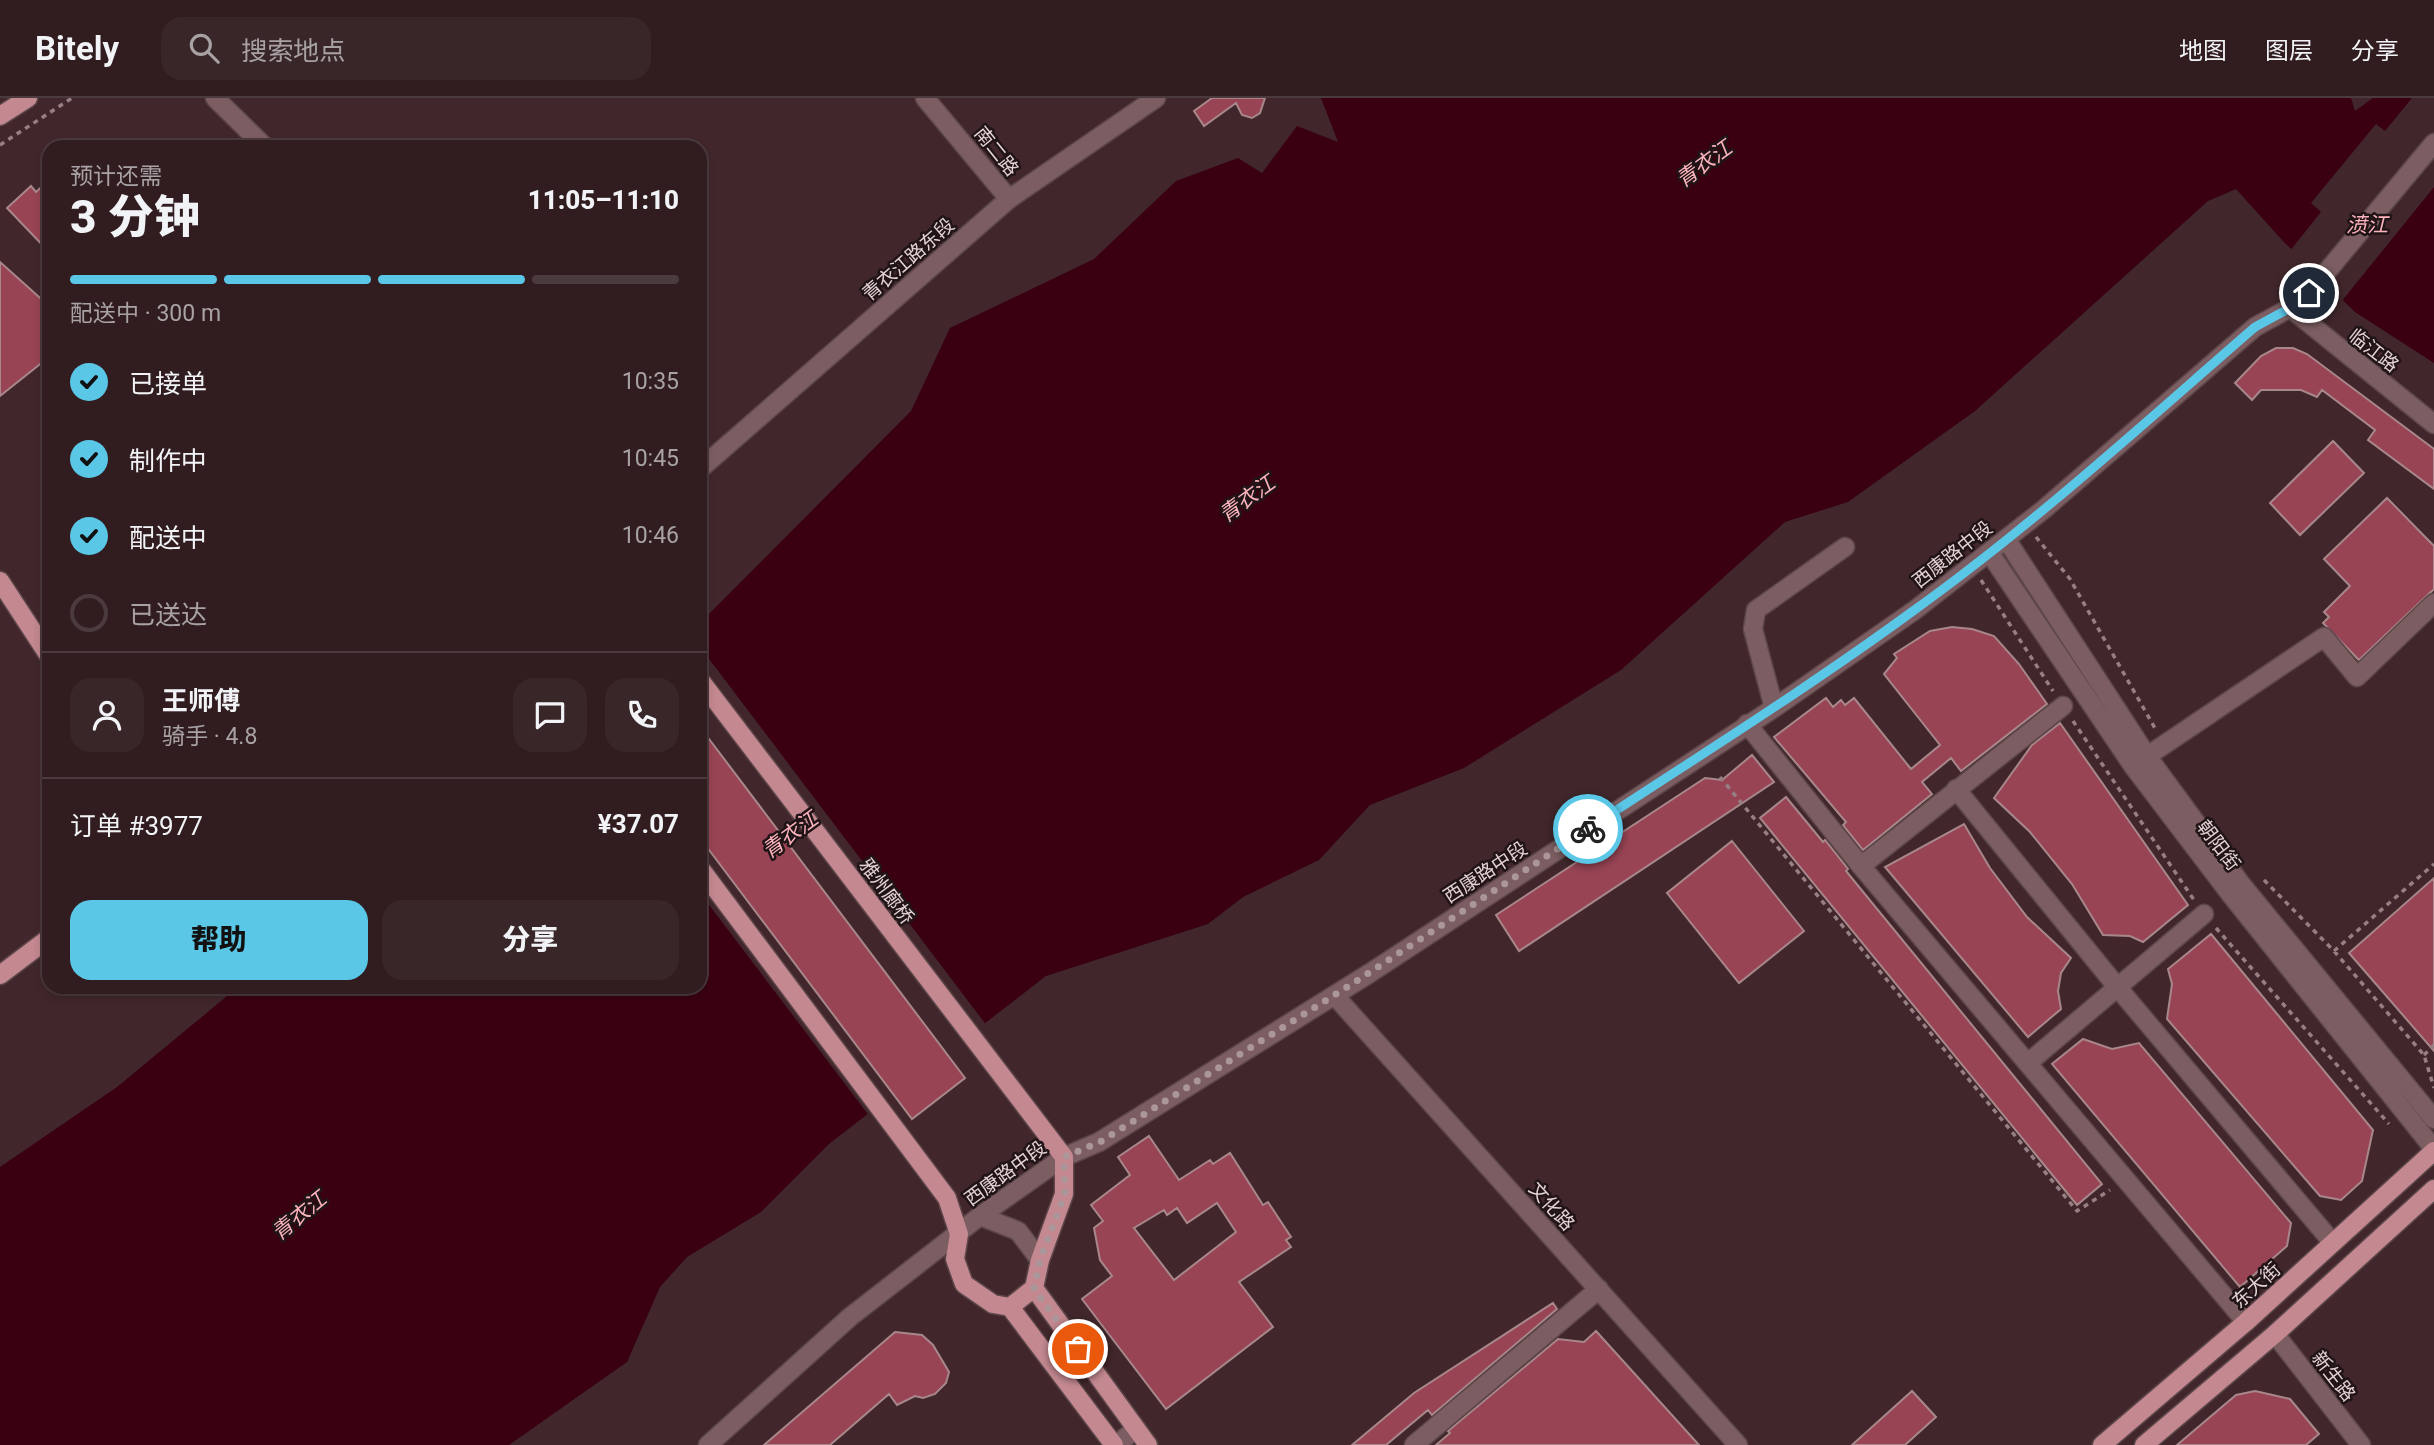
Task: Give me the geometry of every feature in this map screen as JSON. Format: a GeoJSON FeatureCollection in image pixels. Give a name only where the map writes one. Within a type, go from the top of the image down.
{"type":"FeatureCollection","features":[{"type":"Feature","properties":{"kind":"main road"},"geometry":{"type":"LineString","coordinates":[[0,116],[28,98]]}},
{"type":"Feature","properties":{"kind":"main road"},"geometry":{"type":"LineString","coordinates":[[0,581],[42,645]]}},
{"type":"Feature","properties":{"kind":"main road","name":"雅州廊桥"},"geometry":{"type":"LineString","coordinates":[[707,689],[1064,1157]]}},
{"type":"Feature","properties":{"kind":"main road"},"geometry":{"type":"LineString","coordinates":[[707,877],[947,1198],[959,1234],[955,1259],[964,1284],[993,1304],[1010,1307],[1115,1445]]}},
{"type":"Feature","properties":{"kind":"main road"},"geometry":{"type":"LineString","coordinates":[[0,975],[42,943]]}},
{"type":"Feature","properties":{"kind":"main road","name":"东大街"},"geometry":{"type":"LineString","coordinates":[[2102,1445],[2246,1322],[2434,1150]]}},
{"type":"Feature","properties":{"kind":"main road"},"geometry":{"type":"LineString","coordinates":[[1010,1307],[1034,1289],[1040,1260],[1065,1194],[1064,1157]]}},
{"type":"Feature","properties":{"kind":"main road"},"geometry":{"type":"LineString","coordinates":[[2144,1445],[2275,1334],[2434,1189]]}},
{"type":"Feature","properties":{"kind":"main road"},"geometry":{"type":"LineString","coordinates":[[1034,1289],[1148,1445]]}},
{"type":"Feature","properties":{"kind":"street"},"geometry":{"type":"LineString","coordinates":[[215,98],[258,140]]}},
{"type":"Feature","properties":{"kind":"street","name":"南二路"},"geometry":{"type":"LineString","coordinates":[[925,98],[1009,199]]}},
{"type":"Feature","properties":{"kind":"street","name":"青衣江路东段"},"geometry":{"type":"LineString","coordinates":[[707,463],[1009,199],[1156,98]]}},
{"type":"Feature","properties":{"kind":"street","name":"西康路中段"},"geometry":{"type":"LineString","coordinates":[[708,1445],[850,1317],[980,1216],[1064,1157],[1100,1142],[1335,996],[1774,708],[1914,610],[2006,539],[2255,327],[2290,308],[2309,293],[2434,143]]}},
{"type":"Feature","properties":{"kind":"street","name":"临江路"},"geometry":{"type":"LineString","coordinates":[[2290,308],[2434,424]]}},
{"type":"Feature","properties":{"kind":"street","name":"朝阳街"},"geometry":{"type":"LineString","coordinates":[[2006,539],[2140,761],[2434,1119]]}},
{"type":"Feature","properties":{"kind":"street"},"geometry":{"type":"LineString","coordinates":[[1774,708],[1753,629],[1756,610],[1845,547]]}},
{"type":"Feature","properties":{"kind":"street","name":"朝阳街"},"geometry":{"type":"LineString","coordinates":[[1989,552],[2140,761],[2231,895],[2434,1150]]}},
{"type":"Feature","properties":{"kind":"street"},"geometry":{"type":"LineString","coordinates":[[2140,761],[2324,637],[2357,677],[2434,603]]}},
{"type":"Feature","properties":{"kind":"street"},"geometry":{"type":"LineString","coordinates":[[1861,866],[2063,706]]}},
{"type":"Feature","properties":{"kind":"street"},"geometry":{"type":"LineString","coordinates":[[1747,724],[1861,866],[2246,1322]]}},
{"type":"Feature","properties":{"kind":"street"},"geometry":{"type":"LineString","coordinates":[[1956,789],[2118,988],[2333,1243]]}},
{"type":"Feature","properties":{"kind":"street"},"geometry":{"type":"LineString","coordinates":[[2028,1063],[2204,914]]}},
{"type":"Feature","properties":{"kind":"street","name":"文化路"},"geometry":{"type":"LineString","coordinates":[[1335,996],[1738,1445]]}},
{"type":"Feature","properties":{"kind":"street"},"geometry":{"type":"LineString","coordinates":[[980,1216],[1018,1231],[1040,1260]]}},
{"type":"Feature","properties":{"kind":"street"},"geometry":{"type":"LineString","coordinates":[[1414,1445],[1598,1289]]}},
{"type":"Feature","properties":{"kind":"street","name":"新生路"},"geometry":{"type":"LineString","coordinates":[[2275,1334],[2361,1445]]}},
{"type":"Feature","properties":{"kind":"street"},"geometry":{"type":"LineString","coordinates":[[1115,1445],[1136,1430]]}},
{"type":"Feature","properties":{"kind":"path"},"geometry":{"type":"LineString","coordinates":[[0,145],[72,98]]}},
{"type":"Feature","properties":{"kind":"path"},"geometry":{"type":"LineString","coordinates":[[2032,532],[2070,579],[2164,744]]}},
{"type":"Feature","properties":{"kind":"path"},"geometry":{"type":"LineString","coordinates":[[1720,777],[2077,1212],[2126,1179]]}},
{"type":"Feature","properties":{"kind":"path"},"geometry":{"type":"LineString","coordinates":[[2334,951],[2434,864]]}},
{"type":"Feature","properties":{"kind":"path"},"geometry":{"type":"LineString","coordinates":[[2263,879],[2334,951],[2424,1055],[2434,1088]]}},
{"type":"Feature","properties":{"kind":"path"},"geometry":{"type":"LineString","coordinates":[[2424,1055],[2434,1045]]}},
{"type":"Feature","properties":{"kind":"water"},"geometry":{"type":"Polygon","coordinates":[[[1321,98],[2351,98],[2355,111],[2373,98],[2411,98],[2426,111],[2434,124],[2434,363],[2355,312],[2282,240],[2236,189],[2208,201],[1975,411],[1848,502],[1785,522],[1621,670],[1464,768],[1370,805],[1319,860],[1243,897],[1208,924],[1046,976],[829,1144],[761,1212],[687,1257],[660,1287],[627,1362],[509,1445],[0,1445],[0,1167],[117,1087],[230,994],[707,994],[707,616],[911,411],[950,328],[1094,259],[1176,181],[1238,158],[1262,173],[1297,126],[1338,142],[1321,98]]]}},
{"type":"Feature","properties":{"kind":"pier"},"geometry":{"type":"Polygon","coordinates":[[[2412,98],[2428,108],[2434,117],[2434,187],[2341,302],[2289,252],[2321,212],[2311,203],[2376,124],[2385,131],[2412,98]]]}},
{"type":"Feature","properties":{"kind":"pier"},"geometry":{"type":"Polygon","coordinates":[[[707,656],[987,1026],[870,1117],[707,902],[707,656]]]}},
{"type":"Feature","properties":{"kind":"building"},"geometry":{"type":"Polygon","coordinates":[[[1212,98],[1265,98],[1260,113],[1252,118],[1242,115],[1236,103],[1204,126],[1194,111],[1212,98]]]}},
{"type":"Feature","properties":{"kind":"building"},"geometry":{"type":"Polygon","coordinates":[[[31,186],[36,192],[42,186],[42,245],[7,208],[31,186]]]}},
{"type":"Feature","properties":{"kind":"building"},"geometry":{"type":"Polygon","coordinates":[[[0,262],[42,300],[42,363],[0,396],[0,262]]]}},
{"type":"Feature","properties":{"kind":"building"},"geometry":{"type":"Polygon","coordinates":[[[2276,348],[2293,348],[2307,354],[2434,449],[2434,489],[2368,440],[2375,430],[2322,390],[2317,397],[2301,390],[2261,390],[2252,400],[2235,383],[2261,356],[2276,348]]]}},
{"type":"Feature","properties":{"kind":"building"},"geometry":{"type":"Polygon","coordinates":[[[2333,441],[2364,473],[2300,535],[2270,503],[2333,441]]]}},
{"type":"Feature","properties":{"kind":"building"},"geometry":{"type":"Polygon","coordinates":[[[2387,498],[2434,546],[2434,589],[2359,660],[2323,623],[2329,617],[2324,612],[2350,586],[2324,559],[2387,498]]]}},
{"type":"Feature","properties":{"kind":"building"},"geometry":{"type":"Polygon","coordinates":[[[1952,627],[1972,629],[1994,636],[2019,664],[2047,704],[1961,771],[1951,758],[1922,782],[1932,794],[1863,850],[1843,825],[1846,822],[1774,737],[1826,698],[1833,707],[1841,700],[1845,705],[1854,698],[1911,769],[1940,745],[1884,674],[1897,658],[1894,654],[1930,631],[1952,627]]]}},
{"type":"Feature","properties":{"kind":"building"},"geometry":{"type":"Polygon","coordinates":[[[2060,723],[2188,905],[2143,942],[2130,936],[2103,935],[2072,884],[2030,832],[1994,798],[2032,745],[2060,723]]]}},
{"type":"Feature","properties":{"kind":"building"},"geometry":{"type":"Polygon","coordinates":[[[707,736],[965,1078],[912,1119],[707,847],[707,736]]]}},
{"type":"Feature","properties":{"kind":"building"},"geometry":{"type":"Polygon","coordinates":[[[1752,755],[1774,782],[1519,951],[1496,915],[1705,778],[1722,780],[1752,755]]]}},
{"type":"Feature","properties":{"kind":"building"},"geometry":{"type":"Polygon","coordinates":[[[1786,797],[1823,842],[1825,840],[1848,869],[1846,871],[2102,1184],[2077,1205],[1760,818],[1786,797]]]}},
{"type":"Feature","properties":{"kind":"building"},"geometry":{"type":"Polygon","coordinates":[[[1964,824],[1990,868],[2027,917],[2071,958],[2061,973],[2058,991],[2061,1009],[2028,1037],[1885,867],[1964,824]]]}},
{"type":"Feature","properties":{"kind":"building"},"geometry":{"type":"Polygon","coordinates":[[[1732,841],[1804,931],[1739,983],[1667,893],[1732,841]]]}},
{"type":"Feature","properties":{"kind":"building"},"geometry":{"type":"Polygon","coordinates":[[[2434,878],[2434,1051],[2349,953],[2434,878]]]}},
{"type":"Feature","properties":{"kind":"building"},"geometry":{"type":"Polygon","coordinates":[[[2211,934],[2373,1130],[2362,1181],[2341,1200],[2320,1196],[2167,1019],[2172,984],[2168,969],[2211,934]]]}},
{"type":"Feature","properties":{"kind":"building"},"geometry":{"type":"Polygon","coordinates":[[[2083,1039],[2112,1049],[2139,1043],[2291,1223],[2287,1246],[2240,1287],[2052,1064],[2083,1039]]]}},
{"type":"Feature","properties":{"kind":"building"},"geometry":{"type":"Polygon","coordinates":[[[1149,1136],[1179,1180],[1210,1160],[1213,1164],[1230,1153],[1263,1205],[1268,1202],[1291,1237],[1286,1240],[1291,1247],[1239,1282],[1273,1327],[1166,1409],[1082,1299],[1112,1276],[1100,1260],[1094,1228],[1103,1221],[1091,1205],[1130,1175],[1118,1157],[1149,1136]],[[1217,1203],[1187,1223],[1177,1208],[1167,1215],[1164,1210],[1134,1228],[1174,1280],[1236,1232],[1217,1203]]]}},
{"type":"Feature","properties":{"kind":"building"},"geometry":{"type":"Polygon","coordinates":[[[1553,1303],[1557,1309],[1432,1415],[1428,1410],[1386,1445],[1352,1445],[1414,1393],[1553,1303]]]}},
{"type":"Feature","properties":{"kind":"building"},"geometry":{"type":"Polygon","coordinates":[[[1596,1331],[1699,1445],[1436,1445],[1450,1433],[1448,1431],[1558,1339],[1584,1342],[1596,1331]]]}},
{"type":"Feature","properties":{"kind":"building"},"geometry":{"type":"Polygon","coordinates":[[[895,1332],[922,1335],[933,1345],[949,1372],[946,1383],[935,1394],[923,1398],[915,1396],[897,1405],[889,1394],[830,1445],[764,1445],[895,1332]]]}},
{"type":"Feature","properties":{"kind":"building"},"geometry":{"type":"Polygon","coordinates":[[[1912,1391],[1936,1417],[1905,1445],[1852,1445],[1912,1391]]]}},
{"type":"Feature","properties":{"kind":"building"},"geometry":{"type":"Polygon","coordinates":[[[2255,1391],[2290,1399],[2319,1434],[2306,1445],[2177,1445],[2236,1395],[2255,1391]]]}},
{"type":"Feature","properties":{"kind":"way so far"},"geometry":{"type":"LineString","coordinates":[[1078,1349],[1034,1289],[1040,1260],[1065,1194],[1064,1157],[1100,1142],[1311,1010],[1588,829]]}},
{"type":"Feature","properties":{"kind":"route"},"geometry":{"type":"LineString","coordinates":[[1588,829],[1774,708],[1914,610],[2043,510],[2255,327],[2290,308],[2309,293]]}},
{"type":"Feature","properties":{"kind":"water label","name":"青衣江"},"geometry":{"type":"Point","coordinates":[1704,164]}},
{"type":"Feature","properties":{"kind":"water label","name":"𣸣江"},"geometry":{"type":"Point","coordinates":[2367,225]}},
{"type":"Feature","properties":{"kind":"water label","name":"青衣江"},"geometry":{"type":"Point","coordinates":[1247,499]}},
{"type":"Feature","properties":{"kind":"water label","name":"青衣江"},"geometry":{"type":"Point","coordinates":[790,835]}},
{"type":"Feature","properties":{"kind":"water label","name":"青衣江"},"geometry":{"type":"Point","coordinates":[299,1216]}}]}
